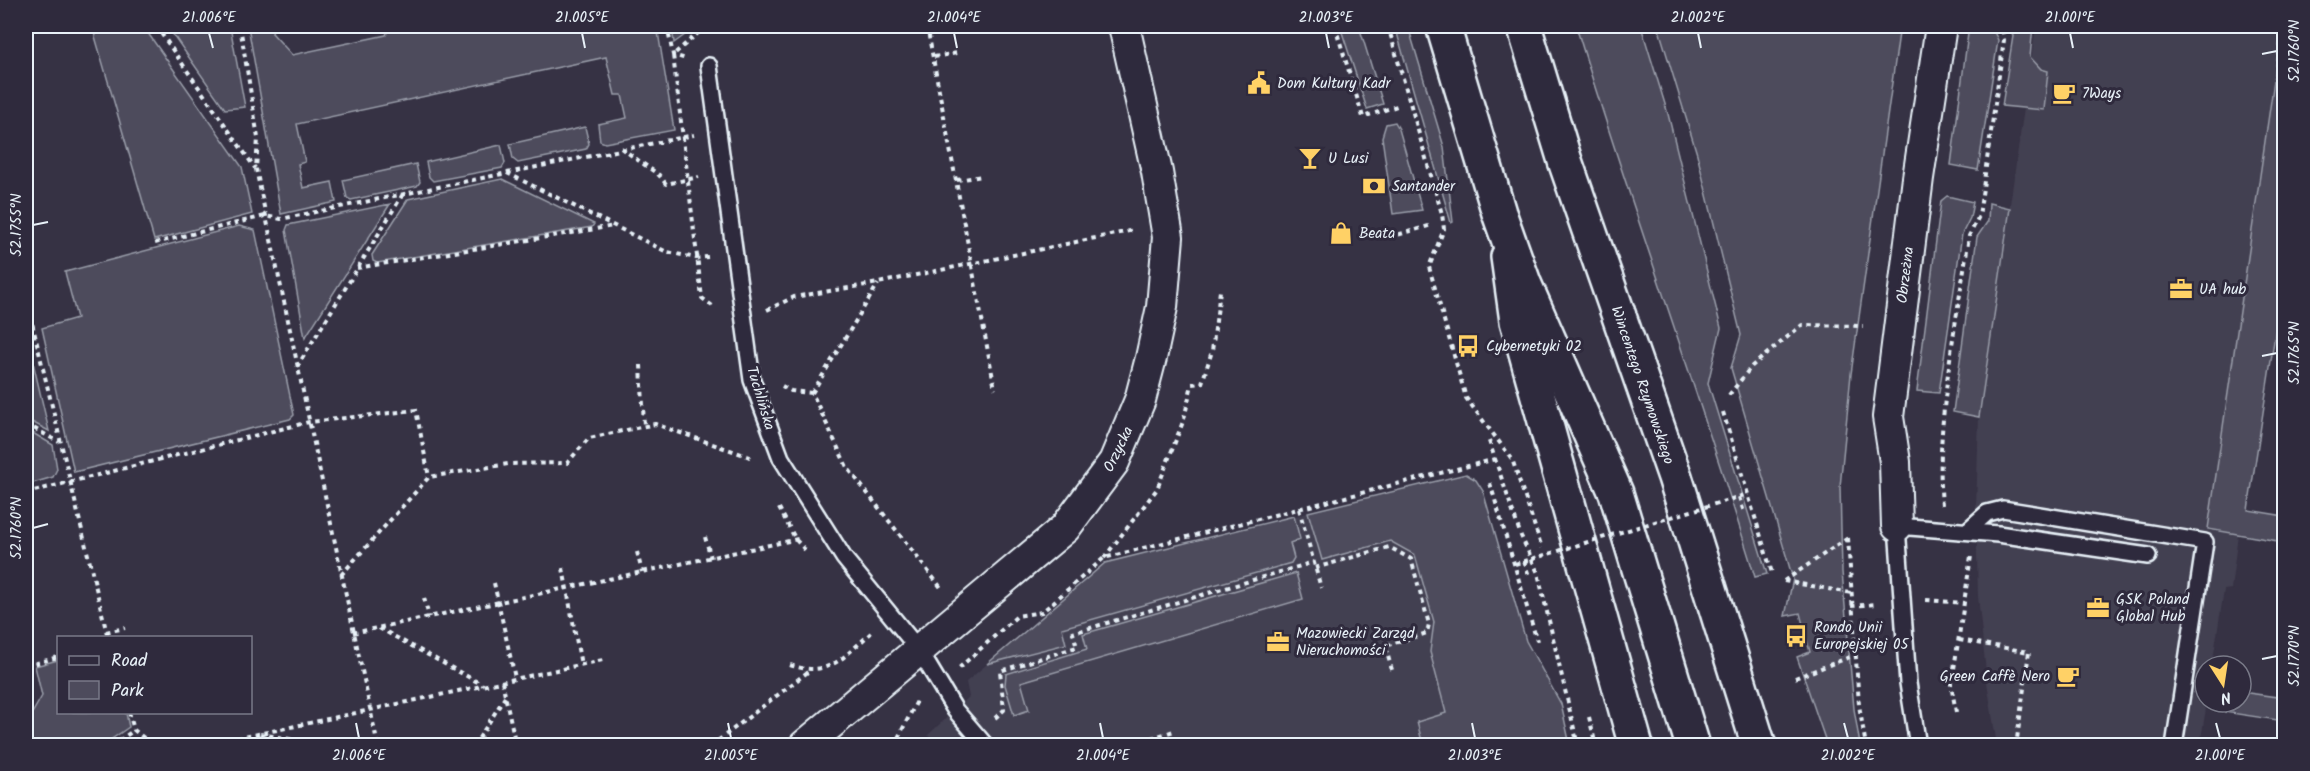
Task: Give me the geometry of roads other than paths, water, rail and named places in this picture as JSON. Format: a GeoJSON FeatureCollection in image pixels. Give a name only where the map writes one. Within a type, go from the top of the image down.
{"type":"FeatureCollection","features":[{"type":"Feature","properties":{"kind":"main road"},"geometry":{"type":"LineString","coordinates":[[1443,26],[1504,228],[1524,283],[1616,493],[1693,746]]}},
{"type":"Feature","properties":{"kind":"main road","name":"Wincentego Rzymowskiego"},"geometry":{"type":"LineString","coordinates":[[1524,26],[1565,161],[1672,467],[1759,746]]}},
{"type":"Feature","properties":{"kind":"main road"},"geometry":{"type":"LineString","coordinates":[[1504,228],[1517,321],[1636,746]]}},
{"type":"Feature","properties":{"kind":"street","name":"Orzycka"},"geometry":{"type":"LineString","coordinates":[[804,746],[1065,528],[1114,462],[1140,400],[1151,358],[1162,307],[1168,237],[1125,26]]}},
{"type":"Feature","properties":{"kind":"street","name":"Obrzeżna"},"geometry":{"type":"LineString","coordinates":[[1897,526],[1895,462],[1888,417],[1918,178],[1941,26]]}},
{"type":"Feature","properties":{"kind":"lane","name":"Tuchlińska"},"geometry":{"type":"LineString","coordinates":[[709,66],[752,380],[781,458],[828,533],[919,650],[955,710],[982,741]]}},
{"type":"Feature","properties":{"kind":"lane"},"geometry":{"type":"LineString","coordinates":[[1967,531],[1987,513],[2003,509],[2205,542],[2174,746]]}},
{"type":"Feature","properties":{"kind":"lane"},"geometry":{"type":"LineString","coordinates":[[1918,746],[1908,683],[1897,526],[1967,531],[2148,556]]}},
{"type":"Feature","properties":{"kind":"place","name":"Dom Kultury Kadr"},"geometry":{"type":"Point","coordinates":[1259,83]}},
{"type":"Feature","properties":{"kind":"place","name":"7Ways"},"geometry":{"type":"Point","coordinates":[2064,93]}},
{"type":"Feature","properties":{"kind":"place","name":"U Lusi"},"geometry":{"type":"Point","coordinates":[1310,158]}},
{"type":"Feature","properties":{"kind":"place","name":"Santander"},"geometry":{"type":"Point","coordinates":[1374,186]}},
{"type":"Feature","properties":{"kind":"place","name":"Beata"},"geometry":{"type":"Point","coordinates":[1341,233]}},
{"type":"Feature","properties":{"kind":"place","name":"UA hub"},"geometry":{"type":"Point","coordinates":[2181,289]}},
{"type":"Feature","properties":{"kind":"place","name":"Cybernetyki 02"},"geometry":{"type":"Point","coordinates":[1468,346]}},
{"type":"Feature","properties":{"kind":"place","name":"GSK Poland Global Hub"},"geometry":{"type":"Point","coordinates":[2098,608]}},
{"type":"Feature","properties":{"kind":"place","name":"Rondo Unii Europejskiej 05"},"geometry":{"type":"Point","coordinates":[1796,636]}},
{"type":"Feature","properties":{"kind":"place","name":"Mazowiecki Zarząd Nieruchomości"},"geometry":{"type":"Point","coordinates":[1278,642]}},
{"type":"Feature","properties":{"kind":"place","name":"Green Caffè Nero"},"geometry":{"type":"Point","coordinates":[2068,676]}}]}
